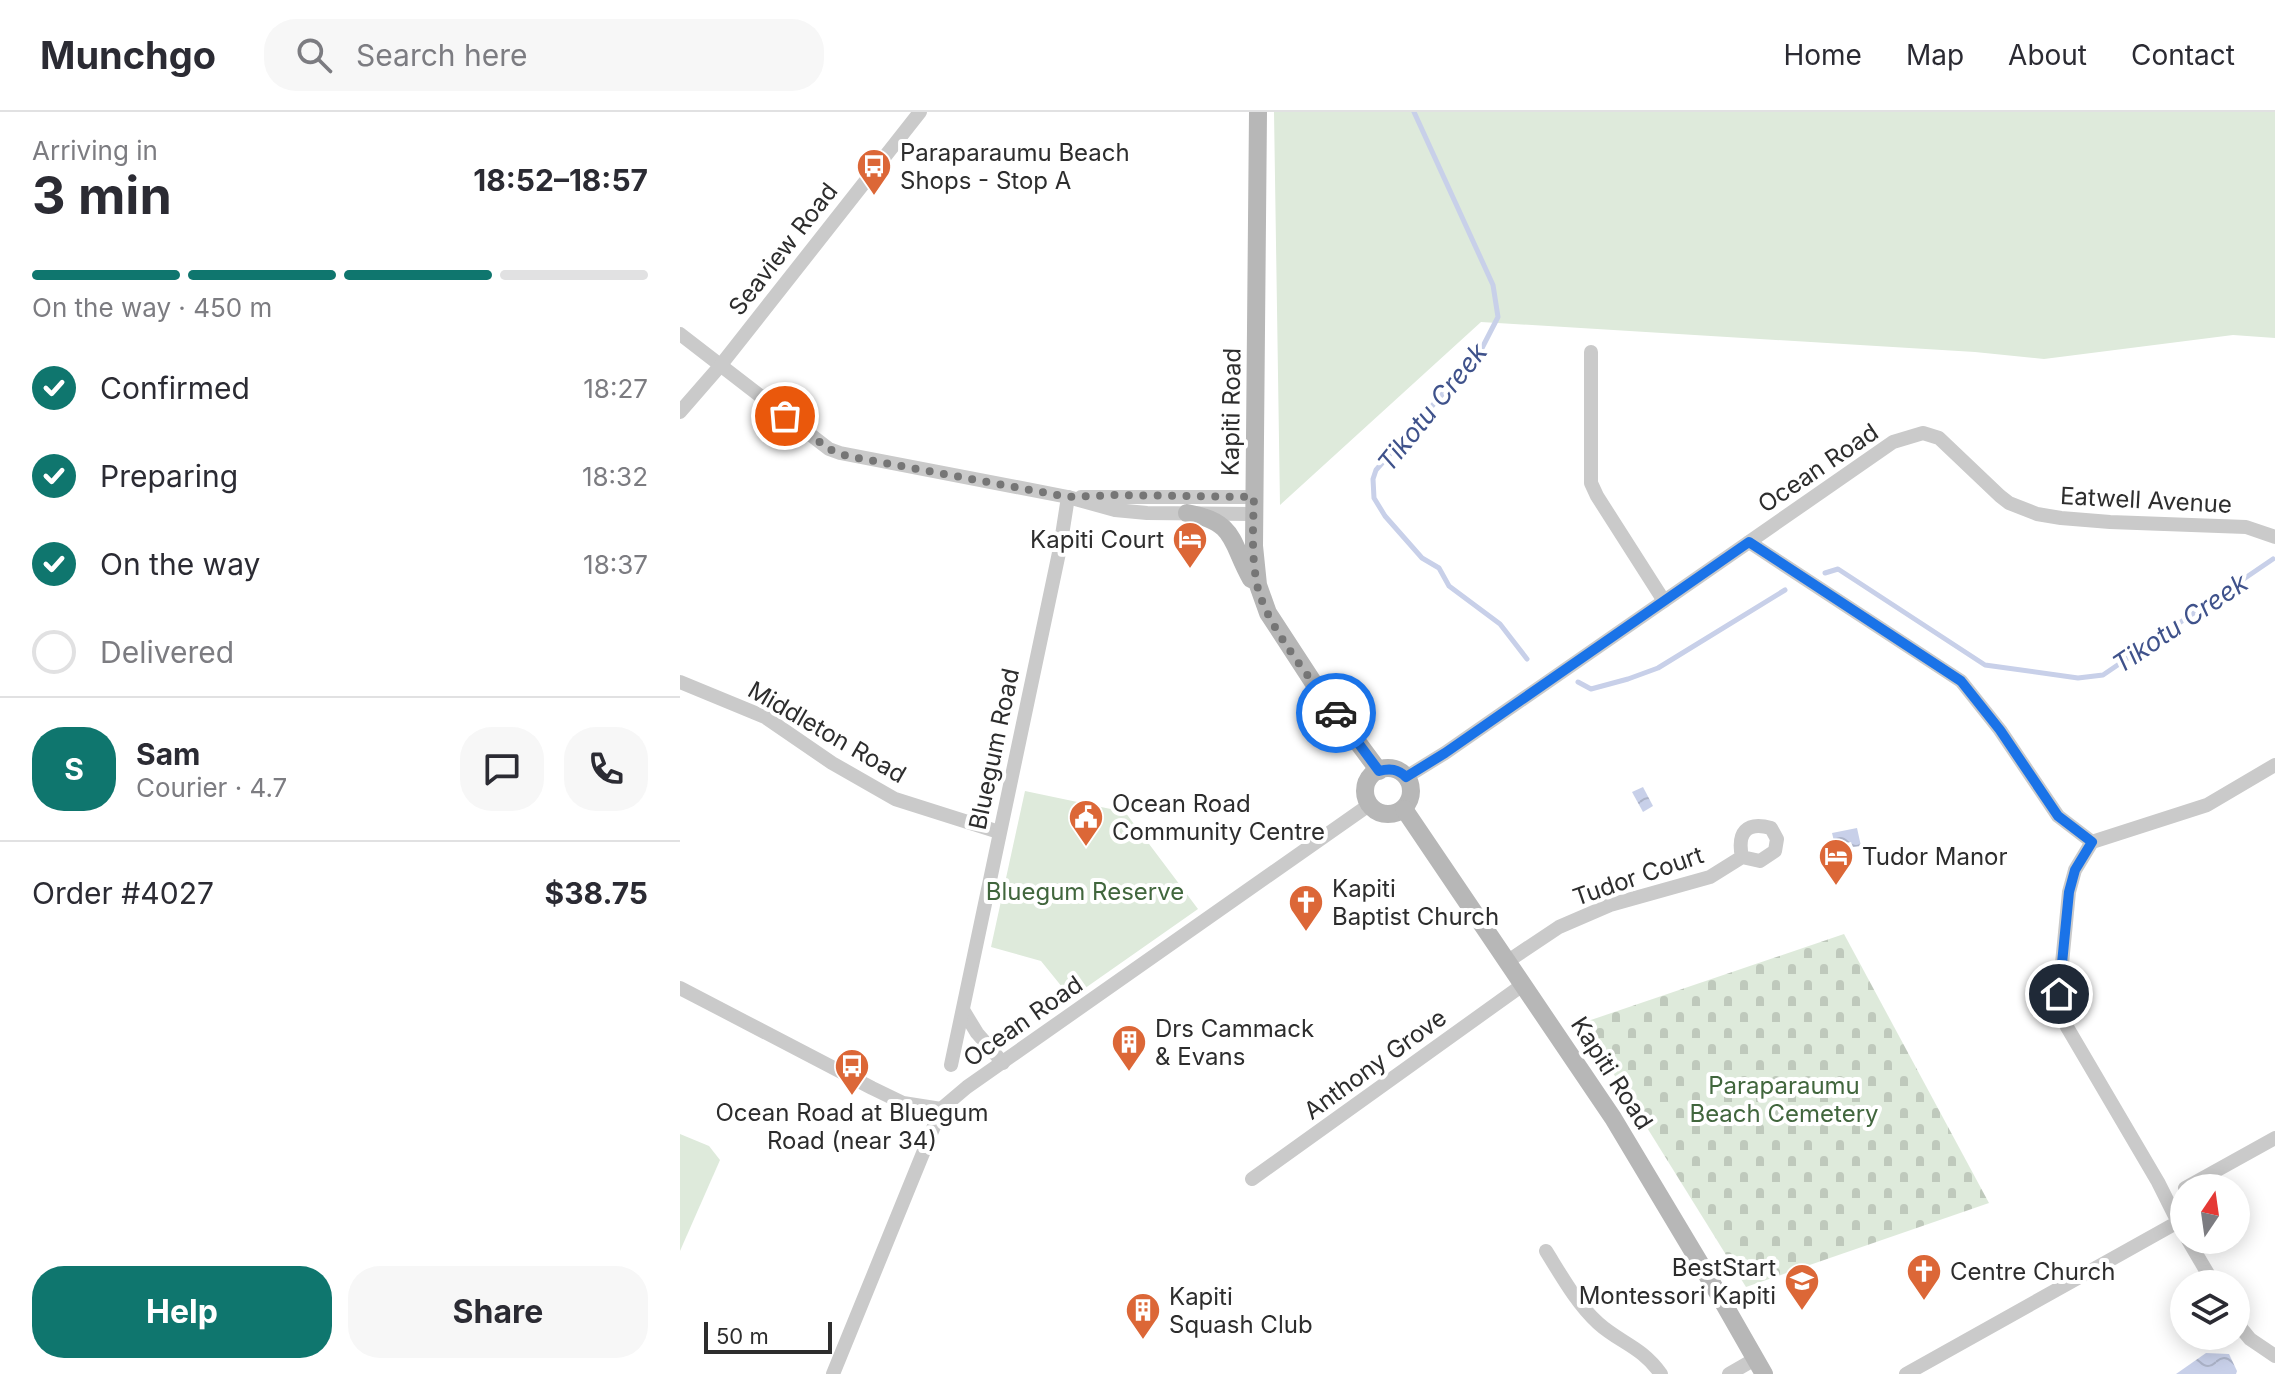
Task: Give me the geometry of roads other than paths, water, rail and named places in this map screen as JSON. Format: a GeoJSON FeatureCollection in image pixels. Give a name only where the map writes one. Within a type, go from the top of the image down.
{"type":"FeatureCollection","features":[{"type":"Feature","properties":{"kind":"main road","name":"Kapiti Road"},"geometry":{"type":"LineString","coordinates":[[1258,112],[1254,567],[1259,591],[1282,636],[1379,771]]}},
{"type":"Feature","properties":{"kind":"main road"},"geometry":{"type":"LineString","coordinates":[[1187,513],[1211,519],[1230,534],[1259,591]]}},
{"type":"Feature","properties":{"kind":"main road"},"geometry":{"type":"LineString","coordinates":[[1391,769],[1406,777],[1411,790],[1404,809],[1386,814],[1369,805],[1365,790],[1367,782],[1379,771],[1391,769]]}},
{"type":"Feature","properties":{"kind":"main road","name":"Kapiti Road"},"geometry":{"type":"LineString","coordinates":[[1404,809],[1613,1118],[1759,1367]]}},
{"type":"Feature","properties":{"kind":"street","name":"Seaview Road"},"geometry":{"type":"LineString","coordinates":[[680,412],[720,366],[920,112]]}},
{"type":"Feature","properties":{"kind":"street"},"geometry":{"type":"LineString","coordinates":[[680,334],[829,449],[873,461],[1068,497],[1115,510],[1187,513],[1254,506]]}},
{"type":"Feature","properties":{"kind":"street"},"geometry":{"type":"LineString","coordinates":[[1591,352],[1591,483],[1664,601]]}},
{"type":"Feature","properties":{"kind":"street","name":"Ocean Road"},"geometry":{"type":"LineString","coordinates":[[1406,777],[1893,442],[1923,433],[1943,441]]}},
{"type":"Feature","properties":{"kind":"street","name":"Eatwell Avenue"},"geometry":{"type":"LineString","coordinates":[[1943,441],[2009,503],[2037,514],[2110,522],[2246,527],[2275,537]]}},
{"type":"Feature","properties":{"kind":"street"},"geometry":{"type":"LineString","coordinates":[[1068,497],[1117,495],[1254,506]]}},
{"type":"Feature","properties":{"kind":"street","name":"Bluegum Road"},"geometry":{"type":"LineString","coordinates":[[951,1065],[1060,548],[1068,497]]}},
{"type":"Feature","properties":{"kind":"street"},"geometry":{"type":"LineString","coordinates":[[1749,542],[1961,681],[2000,730],[2058,816],[2092,842]]}},
{"type":"Feature","properties":{"kind":"street","name":"Middleton Road"},"geometry":{"type":"LineString","coordinates":[[680,682],[765,717],[832,763],[895,799],[999,832]]}},
{"type":"Feature","properties":{"kind":"street"},"geometry":{"type":"LineString","coordinates":[[2170,1206],[2067,1027],[2059,994],[2069,892],[2075,870],[2092,842],[2207,805],[2275,765]]}},
{"type":"Feature","properties":{"kind":"street","name":"Ocean Road"},"geometry":{"type":"LineString","coordinates":[[941,1109],[967,1087],[1369,805]]}},
{"type":"Feature","properties":{"kind":"street","name":"Tudor Court"},"geometry":{"type":"LineString","coordinates":[[1508,961],[1559,927],[1610,905],[1710,877],[1742,857]]}},
{"type":"Feature","properties":{"kind":"street","name":"Anthony Grove"},"geometry":{"type":"LineString","coordinates":[[1252,1179],[1524,984]]}},
{"type":"Feature","properties":{"kind":"street"},"geometry":{"type":"LineString","coordinates":[[680,988],[903,1103],[941,1109],[833,1374]]}},
{"type":"Feature","properties":{"kind":"street"},"geometry":{"type":"LineString","coordinates":[[963,1010],[977,1033],[1003,1063]]}},
{"type":"Feature","properties":{"kind":"street"},"geometry":{"type":"LineString","coordinates":[[2209,1174],[2275,1138]]}},
{"type":"Feature","properties":{"kind":"street"},"geometry":{"type":"LineString","coordinates":[[2166,1198],[2170,1196]]}},
{"type":"Feature","properties":{"kind":"street"},"geometry":{"type":"LineString","coordinates":[[1906,1374],[2170,1233]]}},
{"type":"Feature","properties":{"kind":"street"},"geometry":{"type":"LineString","coordinates":[[1546,1251],[1588,1313],[1600,1325],[1639,1350],[1661,1374]]}},
{"type":"Feature","properties":{"kind":"street"},"geometry":{"type":"LineString","coordinates":[[2250,1339],[2275,1356]]}},
{"type":"Feature","properties":{"kind":"street"},"geometry":{"type":"LineString","coordinates":[[1729,1374],[1759,1367]]}},
{"type":"Feature","properties":{"kind":"water"},"geometry":{"type":"Polygon","coordinates":[[[1643,787],[1653,806],[1643,812],[1632,792],[1643,787]]]}},
{"type":"Feature","properties":{"kind":"water"},"geometry":{"type":"Polygon","coordinates":[[[1857,828],[1861,846],[1853,847],[1851,842],[1835,845],[1832,833],[1857,828]]]}},
{"type":"Feature","properties":{"kind":"water"},"geometry":{"type":"Polygon","coordinates":[[[2206,1353],[2229,1354],[2236,1374],[2176,1374],[2206,1353]]]}},
{"type":"Feature","properties":{"kind":"waterway","name":"Tikotu Creek"},"geometry":{"type":"LineString","coordinates":[[1414,112],[1493,285],[1498,317],[1481,350],[1376,470],[1374,498],[1385,516],[1422,558],[1439,568],[1449,586],[1500,624],[1527,659]]}},
{"type":"Feature","properties":{"kind":"waterway","name":"Tikotu Creek"},"geometry":{"type":"LineString","coordinates":[[1825,573],[1838,569],[1985,665],[2078,678],[2103,675],[2273,559]]}},
{"type":"Feature","properties":{"kind":"waterway","name":"Tikotu Creek"},"geometry":{"type":"LineString","coordinates":[[1578,682],[1591,689],[1658,668],[1785,590]]}},
{"type":"Feature","properties":{"kind":"place","name":"Paraparaumu Beach Shops - Stop A"},"geometry":{"type":"Point","coordinates":[874,197]}},
{"type":"Feature","properties":{"kind":"place","name":"Kapiti Court"},"geometry":{"type":"Point","coordinates":[1190,570]}},
{"type":"Feature","properties":{"kind":"place","name":"Ocean Road Community Centre"},"geometry":{"type":"Point","coordinates":[1086,848]}},
{"type":"Feature","properties":{"kind":"place","name":"Tudor Manor"},"geometry":{"type":"Point","coordinates":[1836,887]}},
{"type":"Feature","properties":{"kind":"place","name":"Kapiti Baptist Church"},"geometry":{"type":"Point","coordinates":[1306,933]}},
{"type":"Feature","properties":{"kind":"place","name":"Drs Cammack & Evans"},"geometry":{"type":"Point","coordinates":[1129,1073]}},
{"type":"Feature","properties":{"kind":"place","name":"Ocean Road at Bluegum Road (near 34)"},"geometry":{"type":"Point","coordinates":[852,1097]}},
{"type":"Feature","properties":{"kind":"place","name":"Centre Church"},"geometry":{"type":"Point","coordinates":[1924,1302]}},
{"type":"Feature","properties":{"kind":"place","name":"BestStart Montessori Kapiti"},"geometry":{"type":"Point","coordinates":[1802,1312]}},
{"type":"Feature","properties":{"kind":"place","name":"Kapiti Squash Club"},"geometry":{"type":"Point","coordinates":[1143,1341]}},
{"type":"Feature","properties":{"kind":"park label","name":"Bluegum Reserve"},"geometry":{"type":"Point","coordinates":[1085,891]}},
{"type":"Feature","properties":{"kind":"park label","name":"Paraparaumu Beach Cemetery"},"geometry":{"type":"Point","coordinates":[1784,1099]}}]}
